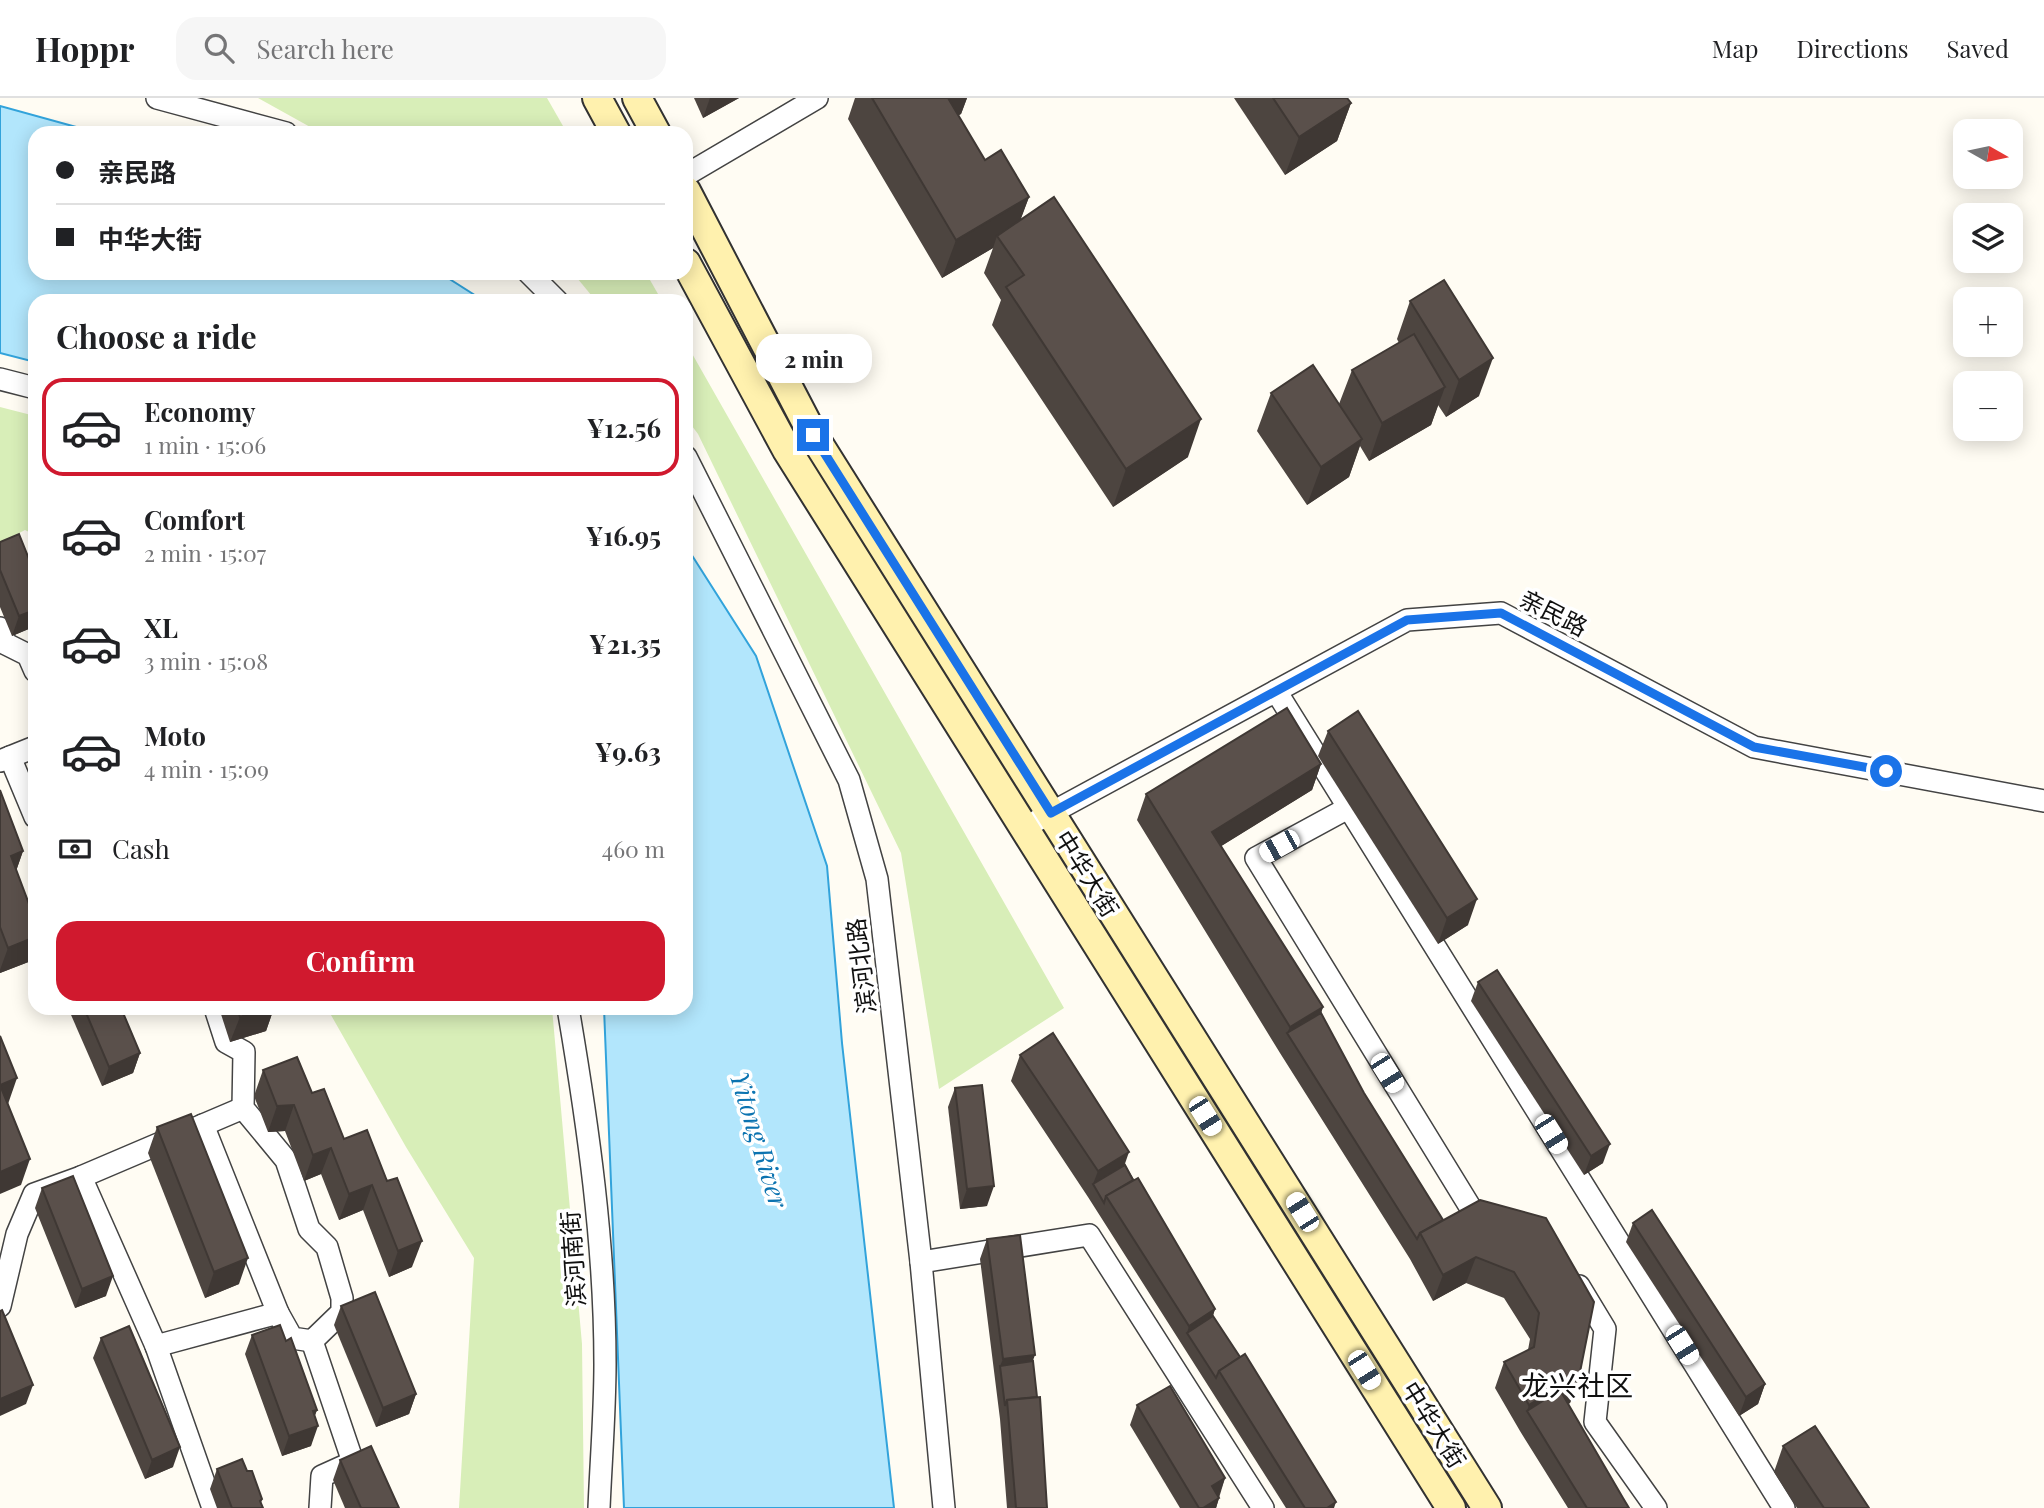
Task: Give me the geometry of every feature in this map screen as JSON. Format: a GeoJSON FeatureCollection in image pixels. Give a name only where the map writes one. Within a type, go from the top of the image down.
{"type":"FeatureCollection","features":[{"type":"Feature","properties":{"kind":"main road"},"geometry":{"type":"LineString","coordinates":[[597,98],[612,126]]}},
{"type":"Feature","properties":{"kind":"main road"},"geometry":{"type":"LineString","coordinates":[[637,98],[652,126]]}},
{"type":"Feature","properties":{"kind":"main road","name":"中华大街"},"geometry":{"type":"LineString","coordinates":[[693,204],[813,435],[1487,1508]]}},
{"type":"Feature","properties":{"kind":"main road","name":"中华大街"},"geometry":{"type":"LineString","coordinates":[[693,276],[787,450],[1451,1508]]}},
{"type":"Feature","properties":{"kind":"street"},"geometry":{"type":"LineString","coordinates":[[158,98],[260,126]]}},
{"type":"Feature","properties":{"kind":"street"},"geometry":{"type":"LineString","coordinates":[[693,171],[817,98]]}},
{"type":"Feature","properties":{"kind":"street"},"geometry":{"type":"LineString","coordinates":[[536,280],[550,294]]}},
{"type":"Feature","properties":{"kind":"street"},"geometry":{"type":"LineString","coordinates":[[0,379],[28,386]]}},
{"type":"Feature","properties":{"kind":"street","name":"滨河北路"},"geometry":{"type":"LineString","coordinates":[[693,471],[849,780],[877,879],[920,1262],[944,1508]]}},
{"type":"Feature","properties":{"kind":"street","name":"亲民路"},"geometry":{"type":"LineString","coordinates":[[1024,828],[1407,620],[1501,613],[1754,747],[2044,801]]}},
{"type":"Feature","properties":{"kind":"street"},"geometry":{"type":"LineString","coordinates":[[0,628],[6,644],[28,655]]}},
{"type":"Feature","properties":{"kind":"street"},"geometry":{"type":"LineString","coordinates":[[1276,691],[1784,1508]]}},
{"type":"Feature","properties":{"kind":"street"},"geometry":{"type":"LineString","coordinates":[[28,750],[5,759],[28,803]]}},
{"type":"Feature","properties":{"kind":"street"},"geometry":{"type":"LineString","coordinates":[[1348,808],[1256,858],[1475,1215],[1513,1228]]}},
{"type":"Feature","properties":{"kind":"street"},"geometry":{"type":"LineString","coordinates":[[217,1015],[226,1042],[244,1052],[243,1108],[286,1160],[309,1229],[327,1247],[342,1298],[342,1312],[312,1341]]}},
{"type":"Feature","properties":{"kind":"street","name":"滨河南街"},"geometry":{"type":"LineString","coordinates":[[569,1015],[580,1079],[601,1256],[605,1364],[599,1508]]}},
{"type":"Feature","properties":{"kind":"street"},"geometry":{"type":"LineString","coordinates":[[0,1307],[17,1234],[34,1194],[81,1177],[243,1108]]}},
{"type":"Feature","properties":{"kind":"street"},"geometry":{"type":"LineString","coordinates":[[203,1125],[278,1313],[292,1338],[312,1341]]}},
{"type":"Feature","properties":{"kind":"street"},"geometry":{"type":"LineString","coordinates":[[81,1177],[156,1346],[213,1508]]}},
{"type":"Feature","properties":{"kind":"street"},"geometry":{"type":"LineString","coordinates":[[920,1262],[1089,1236],[1263,1508]]}},
{"type":"Feature","properties":{"kind":"street"},"geometry":{"type":"LineString","coordinates":[[1565,1264],[1605,1329],[1595,1422],[1656,1508]]}},
{"type":"Feature","properties":{"kind":"street"},"geometry":{"type":"LineString","coordinates":[[156,1346],[278,1313]]}},
{"type":"Feature","properties":{"kind":"street"},"geometry":{"type":"LineString","coordinates":[[312,1341],[353,1462],[322,1476],[320,1508]]}},
{"type":"Feature","properties":{"kind":"green space"},"geometry":{"type":"Polygon","coordinates":[[[258,98],[547,98],[563,126],[308,126],[258,98]]]}},
{"type":"Feature","properties":{"kind":"green space"},"geometry":{"type":"Polygon","coordinates":[[[579,280],[650,280],[658,294],[590,294],[579,280]]]}},
{"type":"Feature","properties":{"kind":"green space"},"geometry":{"type":"Polygon","coordinates":[[[693,355],[1064,1008],[939,1089],[901,853],[693,427],[693,355]]]}},
{"type":"Feature","properties":{"kind":"green space"},"geometry":{"type":"Polygon","coordinates":[[[0,407],[28,414],[28,532],[25,530],[0,543],[0,407]]]}},
{"type":"Feature","properties":{"kind":"green space"},"geometry":{"type":"Polygon","coordinates":[[[331,1015],[553,1015],[582,1344],[584,1508],[459,1508],[474,1258],[406,1147],[331,1015]]]}},
{"type":"Feature","properties":{"kind":"water"},"geometry":{"type":"Polygon","coordinates":[[[0,106],[73,126],[28,126],[28,280],[451,280],[473,294],[28,294],[28,360],[0,353],[0,106]]]}},
{"type":"Feature","properties":{"kind":"water","name":"Yitong River"},"geometry":{"type":"Polygon","coordinates":[[[693,557],[756,656],[827,866],[842,1043],[894,1508],[624,1508],[604,1015],[693,1015],[693,557]]]}},
{"type":"Feature","properties":{"kind":"building"},"geometry":{"type":"Polygon","coordinates":[[[872,98],[948,98],[985,160],[1001,150],[1029,197],[956,240],[872,98]]]}},
{"type":"Feature","properties":{"kind":"building"},"geometry":{"type":"Polygon","coordinates":[[[1273,98],[1347,98],[1351,103],[1299,137],[1273,98]]]}},
{"type":"Feature","properties":{"kind":"building"},"geometry":{"type":"Polygon","coordinates":[[[1054,197],[1201,419],[1126,469],[1006,287],[1024,275],[997,236],[1054,197]]]}},
{"type":"Feature","properties":{"kind":"building"},"geometry":{"type":"Polygon","coordinates":[[[1444,280],[1493,358],[1459,380],[1410,301],[1444,280]]]}},
{"type":"Feature","properties":{"kind":"building"},"geometry":{"type":"Polygon","coordinates":[[[1414,334],[1445,387],[1382,423],[1352,370],[1414,334]]]}},
{"type":"Feature","properties":{"kind":"building"},"geometry":{"type":"Polygon","coordinates":[[[1313,365],[1362,439],[1321,467],[1271,393],[1313,365]]]}},
{"type":"Feature","properties":{"kind":"building"},"geometry":{"type":"Polygon","coordinates":[[[19,534],[28,556],[28,613],[19,616],[0,570],[0,542],[19,534]]]}},
{"type":"Feature","properties":{"kind":"building"},"geometry":{"type":"Polygon","coordinates":[[[1287,708],[1321,764],[1212,832],[1323,1007],[1290,1027],[1146,794],[1287,708]]]}},
{"type":"Feature","properties":{"kind":"building"},"geometry":{"type":"Polygon","coordinates":[[[1358,711],[1477,899],[1447,918],[1328,731],[1358,711]]]}},
{"type":"Feature","properties":{"kind":"building"},"geometry":{"type":"Polygon","coordinates":[[[0,790],[23,851],[11,856],[28,901],[28,940],[8,948],[0,927],[0,790]]]}},
{"type":"Feature","properties":{"kind":"building"},"geometry":{"type":"Polygon","coordinates":[[[1497,970],[1610,1144],[1591,1156],[1478,982],[1497,970]]]}},
{"type":"Feature","properties":{"kind":"building"},"geometry":{"type":"Polygon","coordinates":[[[1321,1013],[1364,1093],[1443,1220],[1420,1233],[1417,1239],[1287,1033],[1321,1013]]]}},
{"type":"Feature","properties":{"kind":"building"},"geometry":{"type":"Polygon","coordinates":[[[87,1015],[124,1015],[140,1053],[109,1067],[87,1015]]]}},
{"type":"Feature","properties":{"kind":"building"},"geometry":{"type":"Polygon","coordinates":[[[1053,1033],[1129,1152],[1098,1171],[1020,1055],[1053,1033]]]}},
{"type":"Feature","properties":{"kind":"building"},"geometry":{"type":"Polygon","coordinates":[[[0,1036],[17,1078],[0,1085],[0,1036]]]}},
{"type":"Feature","properties":{"kind":"building"},"geometry":{"type":"Polygon","coordinates":[[[297,1057],[312,1093],[324,1089],[344,1139],[367,1130],[387,1181],[397,1178],[422,1241],[398,1251],[372,1185],[349,1194],[331,1148],[313,1155],[294,1105],[277,1106],[263,1070],[297,1057]]]}},
{"type":"Feature","properties":{"kind":"building"},"geometry":{"type":"Polygon","coordinates":[[[0,1085],[30,1159],[0,1172],[0,1085]]]}},
{"type":"Feature","properties":{"kind":"building"},"geometry":{"type":"Polygon","coordinates":[[[982,1085],[994,1186],[967,1189],[955,1088],[982,1085]]]}},
{"type":"Feature","properties":{"kind":"building"},"geometry":{"type":"Polygon","coordinates":[[[191,1114],[248,1258],[214,1272],[157,1127],[191,1114]]]}},
{"type":"Feature","properties":{"kind":"building"},"geometry":{"type":"Polygon","coordinates":[[[1125,1165],[1133,1180],[1106,1196],[1104,1203],[1093,1184],[1125,1165]]]}},
{"type":"Feature","properties":{"kind":"building"},"geometry":{"type":"Polygon","coordinates":[[[73,1176],[113,1276],[82,1289],[42,1188],[73,1176]]]}},
{"type":"Feature","properties":{"kind":"building"},"geometry":{"type":"Polygon","coordinates":[[[1138,1178],[1215,1309],[1189,1326],[1106,1196],[1138,1178]]]}},
{"type":"Feature","properties":{"kind":"building"},"geometry":{"type":"Polygon","coordinates":[[[1480,1200],[1546,1218],[1594,1302],[1579,1377],[1562,1384],[1529,1405],[1504,1362],[1534,1347],[1539,1313],[1514,1272],[1476,1257],[1443,1275],[1420,1233],[1480,1200]]]}},
{"type":"Feature","properties":{"kind":"building"},"geometry":{"type":"Polygon","coordinates":[[[1652,1210],[1765,1384],[1746,1397],[1633,1223],[1652,1210]]]}},
{"type":"Feature","properties":{"kind":"building"},"geometry":{"type":"Polygon","coordinates":[[[1020,1235],[1035,1355],[1003,1359],[987,1239],[1020,1235]]]}},
{"type":"Feature","properties":{"kind":"building"},"geometry":{"type":"Polygon","coordinates":[[[375,1292],[416,1394],[383,1408],[341,1306],[375,1292]]]}},
{"type":"Feature","properties":{"kind":"building"},"geometry":{"type":"Polygon","coordinates":[[[2,1310],[33,1385],[0,1399],[0,1311],[2,1310]]]}},
{"type":"Feature","properties":{"kind":"building"},"geometry":{"type":"Polygon","coordinates":[[[1213,1316],[1240,1357],[1219,1371],[1216,1378],[1187,1333],[1213,1316]]]}},
{"type":"Feature","properties":{"kind":"building"},"geometry":{"type":"Polygon","coordinates":[[[280,1325],[286,1341],[291,1338],[317,1410],[313,1411],[318,1426],[289,1436],[252,1335],[280,1325]]]}},
{"type":"Feature","properties":{"kind":"building"},"geometry":{"type":"Polygon","coordinates":[[[129,1326],[180,1447],[152,1460],[101,1338],[129,1326]]]}},
{"type":"Feature","properties":{"kind":"building"},"geometry":{"type":"Polygon","coordinates":[[[1245,1354],[1336,1502],[1327,1508],[1305,1508],[1219,1371],[1245,1354]]]}},
{"type":"Feature","properties":{"kind":"building"},"geometry":{"type":"Polygon","coordinates":[[[1033,1361],[1037,1397],[1007,1400],[1005,1406],[1000,1366],[1033,1361]]]}},
{"type":"Feature","properties":{"kind":"building"},"geometry":{"type":"Polygon","coordinates":[[[1170,1386],[1225,1478],[1212,1486],[1219,1498],[1203,1508],[1199,1508],[1137,1405],[1170,1386]]]}},
{"type":"Feature","properties":{"kind":"building"},"geometry":{"type":"Polygon","coordinates":[[[1560,1390],[1629,1508],[1587,1508],[1527,1411],[1560,1390]]]}},
{"type":"Feature","properties":{"kind":"building"},"geometry":{"type":"Polygon","coordinates":[[[1040,1397],[1047,1508],[1016,1508],[1007,1400],[1040,1397]]]}},
{"type":"Feature","properties":{"kind":"building"},"geometry":{"type":"Polygon","coordinates":[[[1815,1426],[1869,1508],[1824,1508],[1783,1446],[1815,1426]]]}},
{"type":"Feature","properties":{"kind":"building"},"geometry":{"type":"Polygon","coordinates":[[[371,1446],[399,1508],[361,1508],[340,1460],[371,1446]]]}},
{"type":"Feature","properties":{"kind":"building"},"geometry":{"type":"Polygon","coordinates":[[[242,1459],[247,1471],[252,1471],[263,1508],[232,1508],[217,1469],[242,1459]]]}},
{"type":"Feature","properties":{"kind":"district","name":"龙兴社区"},"geometry":{"type":"Point","coordinates":[1577,1384]}},
{"type":"Feature","properties":{"kind":"route"},"geometry":{"type":"LineString","coordinates":[[813,435],[1051,813],[1407,620],[1501,613],[1754,747],[1886,771]]}}]}
